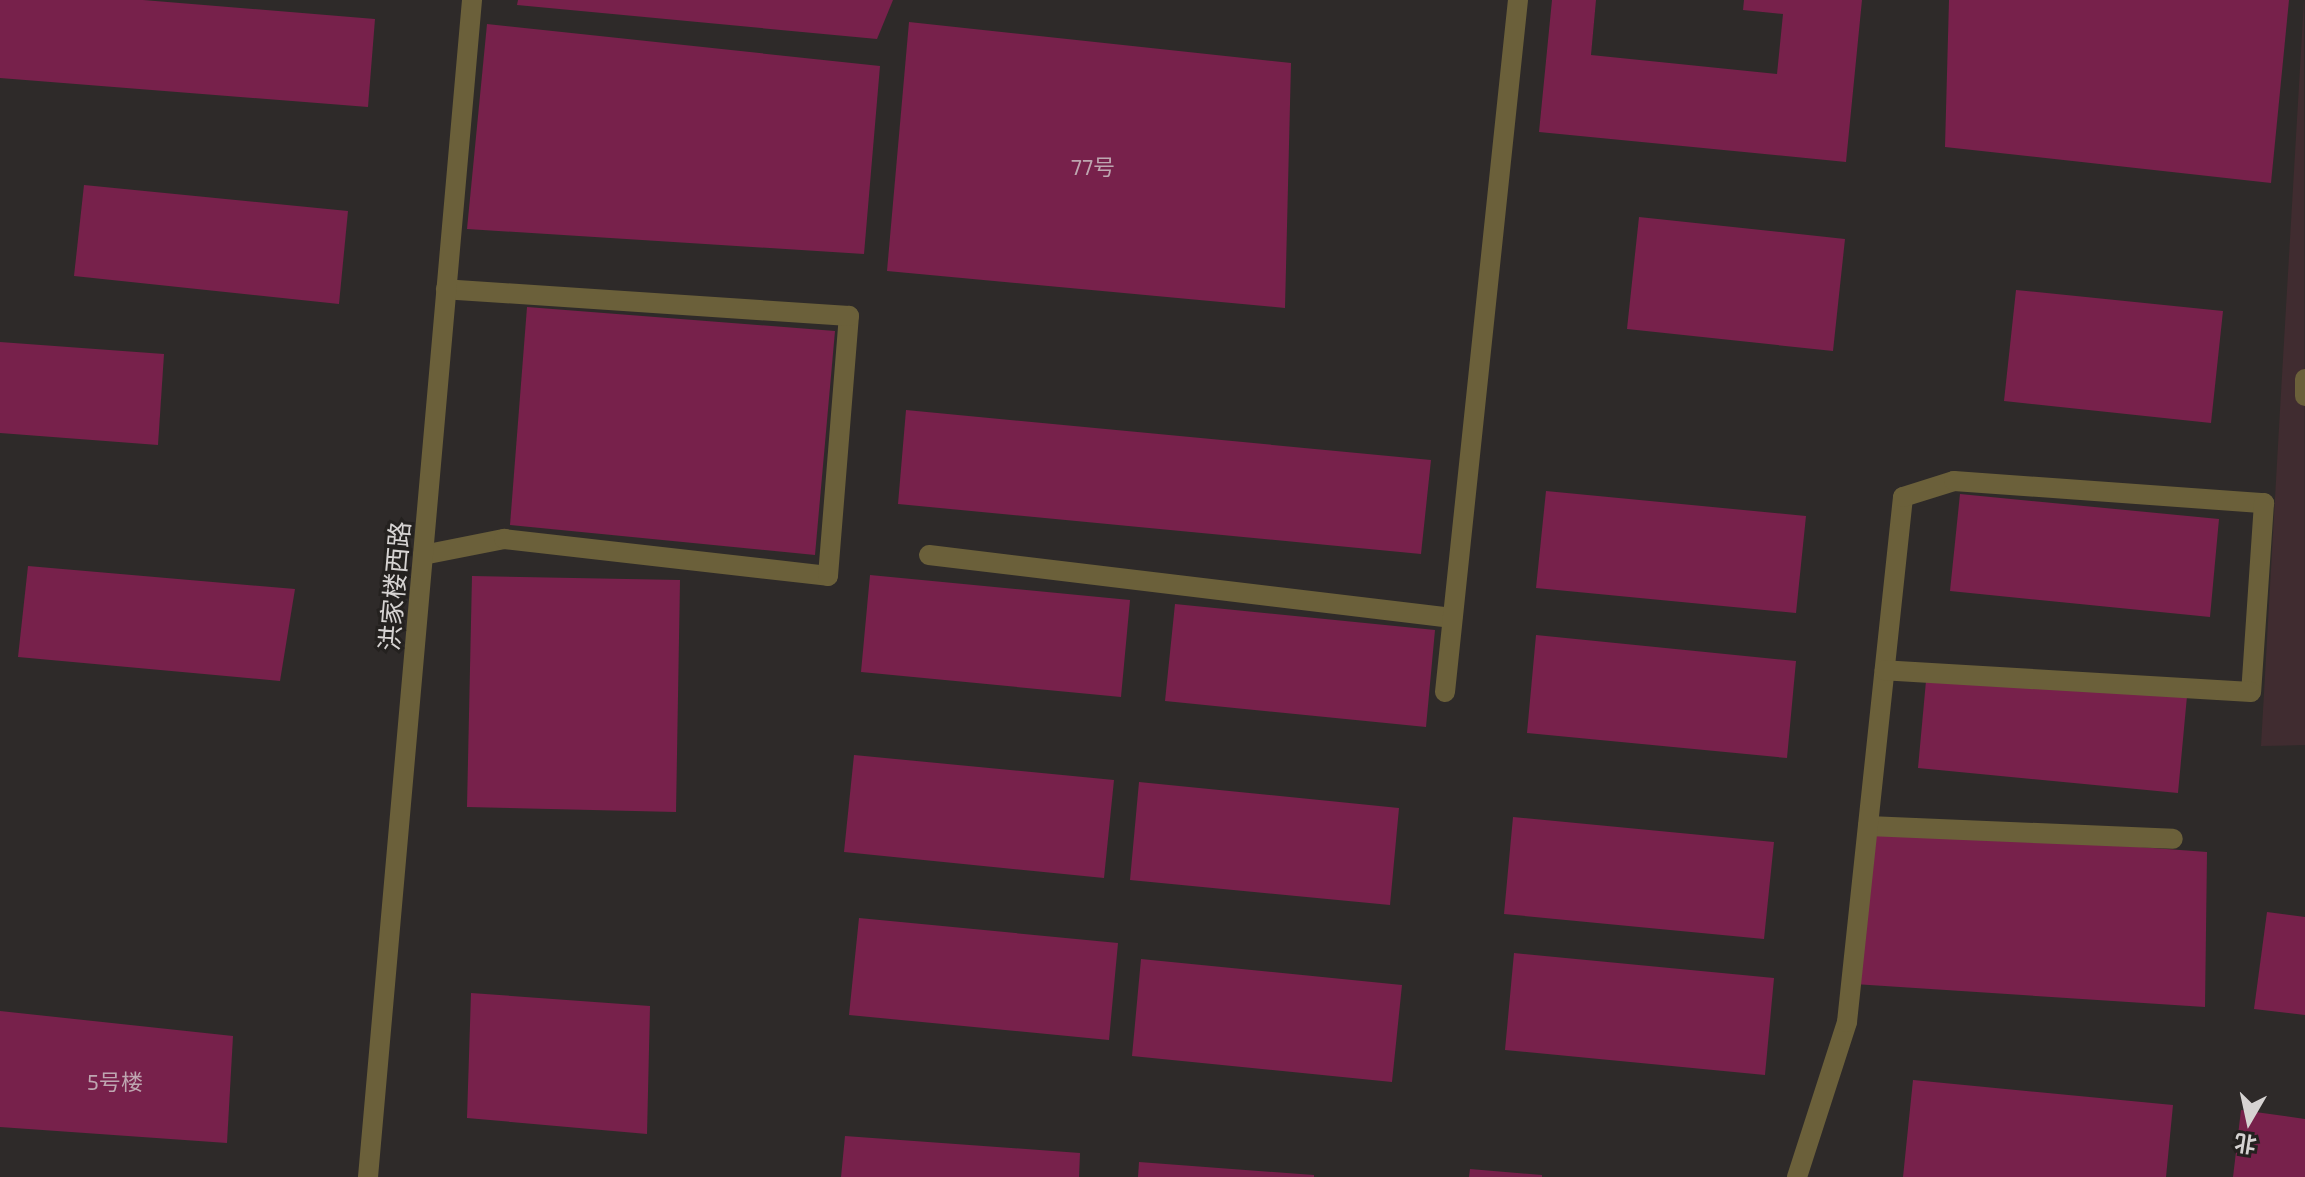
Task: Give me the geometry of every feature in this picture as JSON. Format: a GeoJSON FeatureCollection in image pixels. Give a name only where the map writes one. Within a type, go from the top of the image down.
{"type":"FeatureCollection","features":[{"type":"Feature","properties":{"kind":"street","name":"洪家楼西路"},"geometry":{"type":"LineString","coordinates":[[368,1177],[472,0]]}},
{"type":"Feature","properties":{"kind":"street"},"geometry":{"type":"LineString","coordinates":[[1445,692],[1518,0]]}},
{"type":"Feature","properties":{"kind":"street"},"geometry":{"type":"LineString","coordinates":[[423,555],[504,539],[828,576],[849,316],[446,289]]}},
{"type":"Feature","properties":{"kind":"street"},"geometry":{"type":"LineString","coordinates":[[2305,379],[2305,396]]}},
{"type":"Feature","properties":{"kind":"street"},"geometry":{"type":"LineString","coordinates":[[1797,1177],[1847,1022],[1903,497],[1954,481],[2264,503],[2251,692],[1885,670]]}},
{"type":"Feature","properties":{"kind":"street"},"geometry":{"type":"LineString","coordinates":[[929,555],[1452,618]]}},
{"type":"Feature","properties":{"kind":"street"},"geometry":{"type":"LineString","coordinates":[[1868,826],[2173,839]]}},
{"type":"Feature","properties":{"kind":"shaded area"},"geometry":{"type":"Polygon","coordinates":[[[2304,0],[2305,745],[2261,746],[2280,410],[2304,0]]]}},
{"type":"Feature","properties":{"kind":"building"},"geometry":{"type":"Polygon","coordinates":[[[0,0],[143,0],[375,19],[368,107],[0,78],[0,0]]]}},
{"type":"Feature","properties":{"kind":"building"},"geometry":{"type":"Polygon","coordinates":[[[518,0],[893,0],[877,39],[517,5],[518,0]]]}},
{"type":"Feature","properties":{"kind":"building"},"geometry":{"type":"Polygon","coordinates":[[[1552,0],[1596,0],[1591,55],[1777,74],[1783,14],[1743,10],[1744,0],[1862,0],[1846,162],[1539,132],[1552,0]]]}},
{"type":"Feature","properties":{"kind":"building"},"geometry":{"type":"Polygon","coordinates":[[[1949,0],[2289,0],[2271,183],[1945,147],[1949,0]]]}},
{"type":"Feature","properties":{"kind":"building"},"geometry":{"type":"Polygon","coordinates":[[[909,22],[1291,63],[1285,308],[887,271],[909,22]]]}},
{"type":"Feature","properties":{"kind":"building"},"geometry":{"type":"Polygon","coordinates":[[[487,24],[880,66],[864,254],[467,229],[487,24]]]}},
{"type":"Feature","properties":{"kind":"building"},"geometry":{"type":"Polygon","coordinates":[[[84,185],[348,211],[339,304],[74,276],[84,185]]]}},
{"type":"Feature","properties":{"kind":"building"},"geometry":{"type":"Polygon","coordinates":[[[1639,217],[1845,239],[1833,351],[1627,329],[1639,217]]]}},
{"type":"Feature","properties":{"kind":"building"},"geometry":{"type":"Polygon","coordinates":[[[2016,290],[2223,311],[2211,423],[2004,401],[2016,290]]]}},
{"type":"Feature","properties":{"kind":"building"},"geometry":{"type":"Polygon","coordinates":[[[527,307],[835,331],[815,555],[510,525],[527,307]]]}},
{"type":"Feature","properties":{"kind":"building"},"geometry":{"type":"Polygon","coordinates":[[[0,342],[164,354],[158,445],[0,433],[0,342]]]}},
{"type":"Feature","properties":{"kind":"building"},"geometry":{"type":"Polygon","coordinates":[[[906,410],[1431,460],[1421,554],[898,504],[906,410]]]}},
{"type":"Feature","properties":{"kind":"building"},"geometry":{"type":"Polygon","coordinates":[[[1546,491],[1806,516],[1796,613],[1536,588],[1546,491]]]}},
{"type":"Feature","properties":{"kind":"building"},"geometry":{"type":"Polygon","coordinates":[[[1960,494],[2219,519],[2210,617],[1950,591],[1960,494]]]}},
{"type":"Feature","properties":{"kind":"building"},"geometry":{"type":"Polygon","coordinates":[[[28,566],[295,589],[280,681],[18,657],[28,566]]]}},
{"type":"Feature","properties":{"kind":"building"},"geometry":{"type":"Polygon","coordinates":[[[870,575],[1130,600],[1121,697],[861,672],[870,575]]]}},
{"type":"Feature","properties":{"kind":"building"},"geometry":{"type":"Polygon","coordinates":[[[472,576],[680,580],[676,812],[467,807],[472,576]]]}},
{"type":"Feature","properties":{"kind":"building"},"geometry":{"type":"Polygon","coordinates":[[[1175,604],[1435,630],[1426,727],[1165,701],[1175,604]]]}},
{"type":"Feature","properties":{"kind":"building"},"geometry":{"type":"Polygon","coordinates":[[[1536,635],[1796,661],[1787,758],[1527,733],[1536,635]]]}},
{"type":"Feature","properties":{"kind":"building"},"geometry":{"type":"Polygon","coordinates":[[[1927,670],[2187,696],[2178,793],[1918,768],[1927,670]]]}},
{"type":"Feature","properties":{"kind":"building"},"geometry":{"type":"Polygon","coordinates":[[[854,755],[1114,780],[1104,878],[844,852],[854,755]]]}},
{"type":"Feature","properties":{"kind":"building"},"geometry":{"type":"Polygon","coordinates":[[[1139,782],[1399,808],[1390,905],[1130,880],[1139,782]]]}},
{"type":"Feature","properties":{"kind":"building"},"geometry":{"type":"Polygon","coordinates":[[[1513,817],[1774,842],[1764,939],[1504,914],[1513,817]]]}},
{"type":"Feature","properties":{"kind":"building"},"geometry":{"type":"Polygon","coordinates":[[[1872,827],[2207,852],[2205,1007],[1854,984],[1872,827]]]}},
{"type":"Feature","properties":{"kind":"building"},"geometry":{"type":"Polygon","coordinates":[[[2267,912],[2305,917],[2305,1015],[2254,1009],[2267,912]]]}},
{"type":"Feature","properties":{"kind":"building"},"geometry":{"type":"Polygon","coordinates":[[[859,918],[1118,943],[1109,1040],[849,1015],[859,918]]]}},
{"type":"Feature","properties":{"kind":"building"},"geometry":{"type":"Polygon","coordinates":[[[1514,953],[1774,978],[1765,1075],[1505,1050],[1514,953]]]}},
{"type":"Feature","properties":{"kind":"building"},"geometry":{"type":"Polygon","coordinates":[[[1141,959],[1402,985],[1392,1082],[1132,1056],[1141,959]]]}},
{"type":"Feature","properties":{"kind":"building"},"geometry":{"type":"Polygon","coordinates":[[[471,993],[650,1006],[647,1134],[467,1118],[471,993]]]}},
{"type":"Feature","properties":{"kind":"building"},"geometry":{"type":"Polygon","coordinates":[[[0,1011],[233,1036],[227,1143],[0,1127],[0,1011]]]}},
{"type":"Feature","properties":{"kind":"building"},"geometry":{"type":"Polygon","coordinates":[[[1913,1080],[2173,1105],[2166,1177],[1903,1177],[1913,1080]]]}},
{"type":"Feature","properties":{"kind":"building"},"geometry":{"type":"Polygon","coordinates":[[[2241,1110],[2305,1119],[2305,1177],[2233,1177],[2241,1110]]]}},
{"type":"Feature","properties":{"kind":"building"},"geometry":{"type":"Polygon","coordinates":[[[845,1136],[1080,1153],[1079,1177],[841,1177],[845,1136]]]}},
{"type":"Feature","properties":{"kind":"building"},"geometry":{"type":"Polygon","coordinates":[[[1139,1162],[1314,1175],[1314,1177],[1138,1177],[1139,1162]]]}},
{"type":"Feature","properties":{"kind":"building"},"geometry":{"type":"Polygon","coordinates":[[[1470,1169],[1542,1175],[1542,1177],[1469,1177],[1470,1169]]]}}]}
